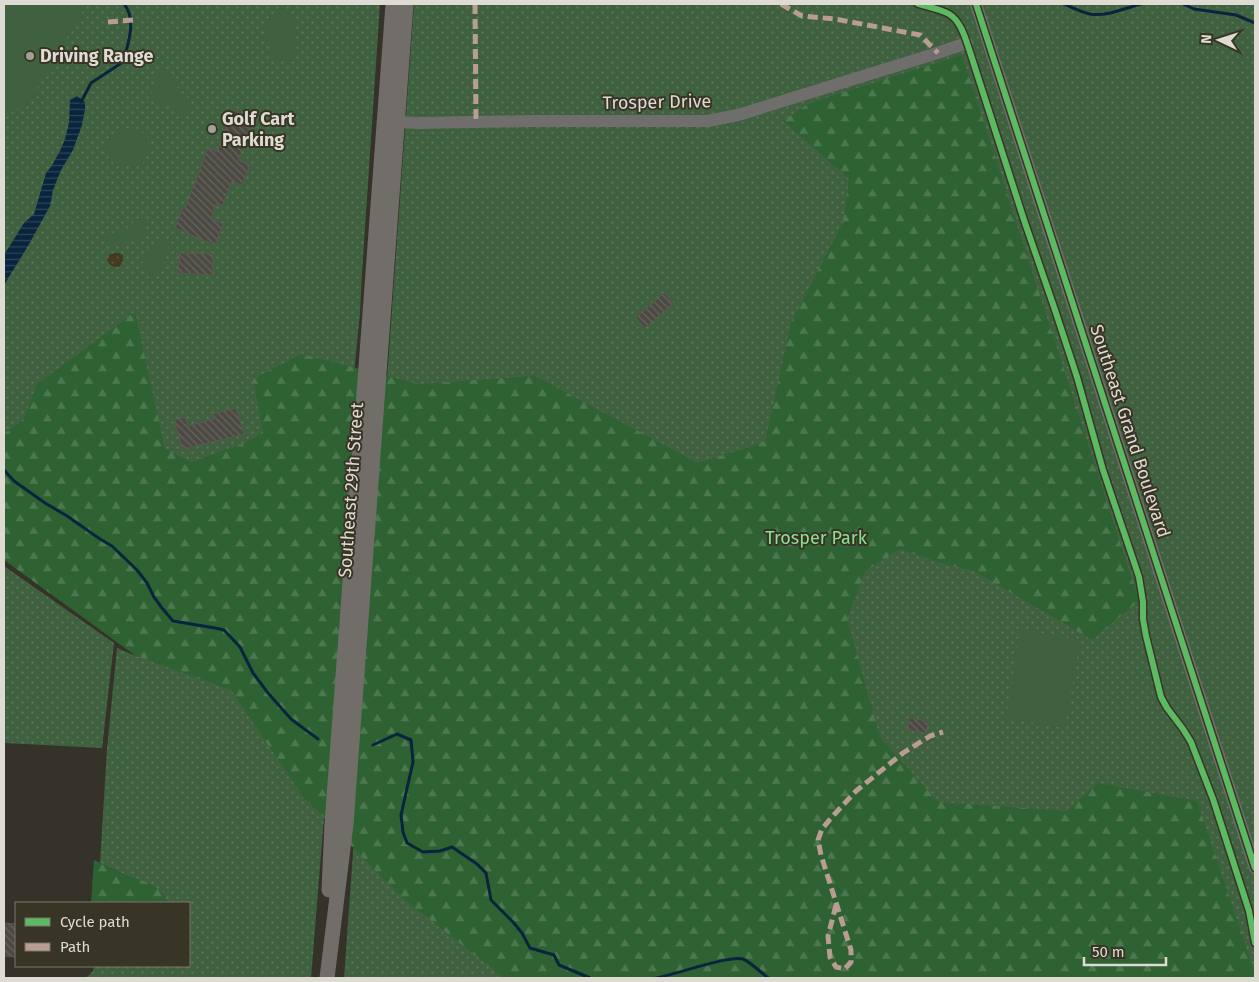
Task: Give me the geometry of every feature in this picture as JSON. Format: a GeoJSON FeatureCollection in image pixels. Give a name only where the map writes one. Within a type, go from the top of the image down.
{"type":"FeatureCollection","features":[{"type":"Feature","properties":{"kind":"main road","name":"Southeast 29th Street"},"geometry":{"type":"LineString","coordinates":[[326,978],[346,824],[391,122],[393,4]]}},
{"type":"Feature","properties":{"kind":"main road","name":"Southeast 29th Street"},"geometry":{"type":"LineString","coordinates":[[391,122],[406,4]]}},
{"type":"Feature","properties":{"kind":"street","name":"Southeast Grand Boulevard"},"geometry":{"type":"LineString","coordinates":[[976,4],[1255,868]]}},
{"type":"Feature","properties":{"kind":"street","name":"Trosper Drive"},"geometry":{"type":"LineString","coordinates":[[391,122],[708,121],[747,112],[931,56],[967,43]]}},
{"type":"Feature","properties":{"kind":"green space"},"geometry":{"type":"Polygon","coordinates":[[[4,4],[380,4],[360,313],[344,475],[302,795],[324,817],[311,978],[86,978],[93,971],[94,967],[190,967],[190,902],[167,902],[162,892],[100,863],[107,749],[117,648],[136,656],[4,549],[4,4]]]}},
{"type":"Feature","properties":{"kind":"green space","name":"Driving Range"},"geometry":{"type":"Polygon","coordinates":[[[4,4],[87,4],[26,107],[4,110],[4,4]]]}},
{"type":"Feature","properties":{"kind":"green space","name":"Trosper Park"},"geometry":{"type":"Polygon","coordinates":[[[414,4],[1255,4],[1255,978],[344,978],[414,4]]]}},
{"type":"Feature","properties":{"kind":"green space"},"geometry":{"type":"Polygon","coordinates":[[[279,10],[287,11],[294,16],[296,23],[294,52],[287,59],[273,58],[270,44],[264,34],[269,20],[279,10]]]}},
{"type":"Feature","properties":{"kind":"green space"},"geometry":{"type":"Polygon","coordinates":[[[962,55],[1139,601],[1092,640],[974,571],[947,565],[900,549],[865,571],[847,619],[880,737],[938,802],[1067,811],[1098,783],[1197,801],[1255,973],[1255,978],[504,978],[401,897],[302,795],[231,690],[136,656],[4,560],[4,434],[23,420],[37,384],[135,312],[165,449],[191,462],[242,444],[263,433],[253,379],[301,354],[419,384],[535,376],[698,463],[765,442],[791,323],[843,222],[849,179],[783,121],[810,103],[962,55]]]}},
{"type":"Feature","properties":{"kind":"green space"},"geometry":{"type":"Polygon","coordinates":[[[162,71],[171,77],[181,93],[189,99],[192,105],[191,113],[182,114],[171,106],[154,103],[151,98],[155,77],[157,72],[162,71]]]}},
{"type":"Feature","properties":{"kind":"green space"},"geometry":{"type":"Polygon","coordinates":[[[126,128],[135,129],[146,135],[150,144],[142,164],[126,164],[120,167],[109,158],[107,146],[113,135],[119,130],[126,128]]]}},
{"type":"Feature","properties":{"kind":"green space"},"geometry":{"type":"Polygon","coordinates":[[[140,219],[146,222],[146,225],[145,232],[140,239],[116,246],[107,245],[104,239],[109,234],[124,231],[133,222],[140,219]]]}},
{"type":"Feature","properties":{"kind":"green space"},"geometry":{"type":"Polygon","coordinates":[[[165,237],[170,241],[161,271],[156,275],[148,274],[142,264],[157,243],[165,237]]]}},
{"type":"Feature","properties":{"kind":"green space"},"geometry":{"type":"Polygon","coordinates":[[[4,566],[114,643],[102,748],[4,743],[4,566]]]}},
{"type":"Feature","properties":{"kind":"green space"},"geometry":{"type":"Polygon","coordinates":[[[1020,629],[1080,640],[1065,728],[1006,718],[1020,629]]]}},
{"type":"Feature","properties":{"kind":"green space"},"geometry":{"type":"Polygon","coordinates":[[[94,860],[149,883],[162,892],[167,902],[91,902],[94,860]]]}},
{"type":"Feature","properties":{"kind":"sand"},"geometry":{"type":"Polygon","coordinates":[[[110,254],[123,255],[123,262],[119,267],[112,266],[107,260],[110,254]]]}},
{"type":"Feature","properties":{"kind":"water"},"geometry":{"type":"Polygon","coordinates":[[[77,96],[85,102],[85,109],[82,125],[73,150],[61,170],[53,190],[50,206],[4,285],[4,255],[24,223],[34,214],[46,173],[65,139],[69,123],[70,100],[77,96]]]}},
{"type":"Feature","properties":{"kind":"building"},"geometry":{"type":"Polygon","coordinates":[[[233,110],[255,119],[238,160],[250,165],[242,185],[232,181],[222,206],[216,204],[211,219],[223,224],[215,245],[175,228],[183,208],[185,208],[208,148],[217,152],[233,110]]]}},
{"type":"Feature","properties":{"kind":"building"},"geometry":{"type":"Polygon","coordinates":[[[180,253],[213,254],[212,275],[178,273],[180,253]]]}},
{"type":"Feature","properties":{"kind":"building"},"geometry":{"type":"Polygon","coordinates":[[[664,293],[673,303],[645,328],[636,318],[664,293]]]}},
{"type":"Feature","properties":{"kind":"building"},"geometry":{"type":"Polygon","coordinates":[[[236,408],[244,434],[183,449],[174,420],[185,417],[188,426],[214,419],[213,414],[236,408]]]}},
{"type":"Feature","properties":{"kind":"building"},"geometry":{"type":"Polygon","coordinates":[[[909,718],[928,721],[926,733],[908,730],[909,718]]]}},
{"type":"Feature","properties":{"kind":"building"},"geometry":{"type":"Polygon","coordinates":[[[4,923],[15,924],[15,957],[4,956],[4,923]]]}},
{"type":"Feature","properties":{"kind":"waterway"},"geometry":{"type":"LineString","coordinates":[[81,102],[91,83],[123,62],[131,24],[128,10],[124,4]]}},
{"type":"Feature","properties":{"kind":"waterway"},"geometry":{"type":"LineString","coordinates":[[1064,4],[1096,15],[1141,4]]}},
{"type":"Feature","properties":{"kind":"waterway"},"geometry":{"type":"LineString","coordinates":[[1183,4],[1194,9],[1236,15],[1255,23]]}},
{"type":"Feature","properties":{"kind":"waterway"},"geometry":{"type":"LineString","coordinates":[[4,470],[14,481],[45,503],[112,546],[137,570],[147,583],[154,597],[173,621],[224,630],[240,647],[253,673],[268,693],[291,719],[318,739]]}},
{"type":"Feature","properties":{"kind":"waterway"},"geometry":{"type":"LineString","coordinates":[[373,745],[397,734],[411,740],[413,762],[401,815],[403,832],[407,843],[423,852],[440,851],[452,847],[477,864],[486,873],[491,900],[522,933],[530,948],[554,955],[559,965],[590,978]]}},
{"type":"Feature","properties":{"kind":"waterway"},"geometry":{"type":"LineString","coordinates":[[656,978],[714,962],[736,959],[746,960],[768,978]]}},
{"type":"Feature","properties":{"kind":"marked path"},"geometry":{"type":"LineString","coordinates":[[475,4],[476,122]]}},
{"type":"Feature","properties":{"kind":"marked path"},"geometry":{"type":"LineString","coordinates":[[781,4],[802,16],[835,19],[920,35],[938,53]]}},
{"type":"Feature","properties":{"kind":"marked path"},"geometry":{"type":"LineString","coordinates":[[108,22],[133,20]]}},
{"type":"Feature","properties":{"kind":"marked path"},"geometry":{"type":"LineString","coordinates":[[836,905],[828,936],[830,957],[836,967],[845,969],[851,962],[851,950],[821,855],[818,840],[822,829],[856,791],[903,753],[930,736],[943,732]]}},
{"type":"Feature","properties":{"kind":"cycle path"},"geometry":{"type":"LineString","coordinates":[[918,4],[942,11],[953,17],[960,26],[967,42],[1077,377],[1103,470],[1139,577],[1146,636],[1161,697],[1191,742],[1213,799],[1249,911],[1255,943]]}},
{"type":"Feature","properties":{"kind":"cycle path"},"geometry":{"type":"LineString","coordinates":[[976,4],[1255,868]]}},
{"type":"Feature","properties":{"kind":"place","name":"Driving Range"},"geometry":{"type":"Point","coordinates":[30,56]}},
{"type":"Feature","properties":{"kind":"place","name":"Golf Cart Parking"},"geometry":{"type":"Point","coordinates":[212,129]}}]}
